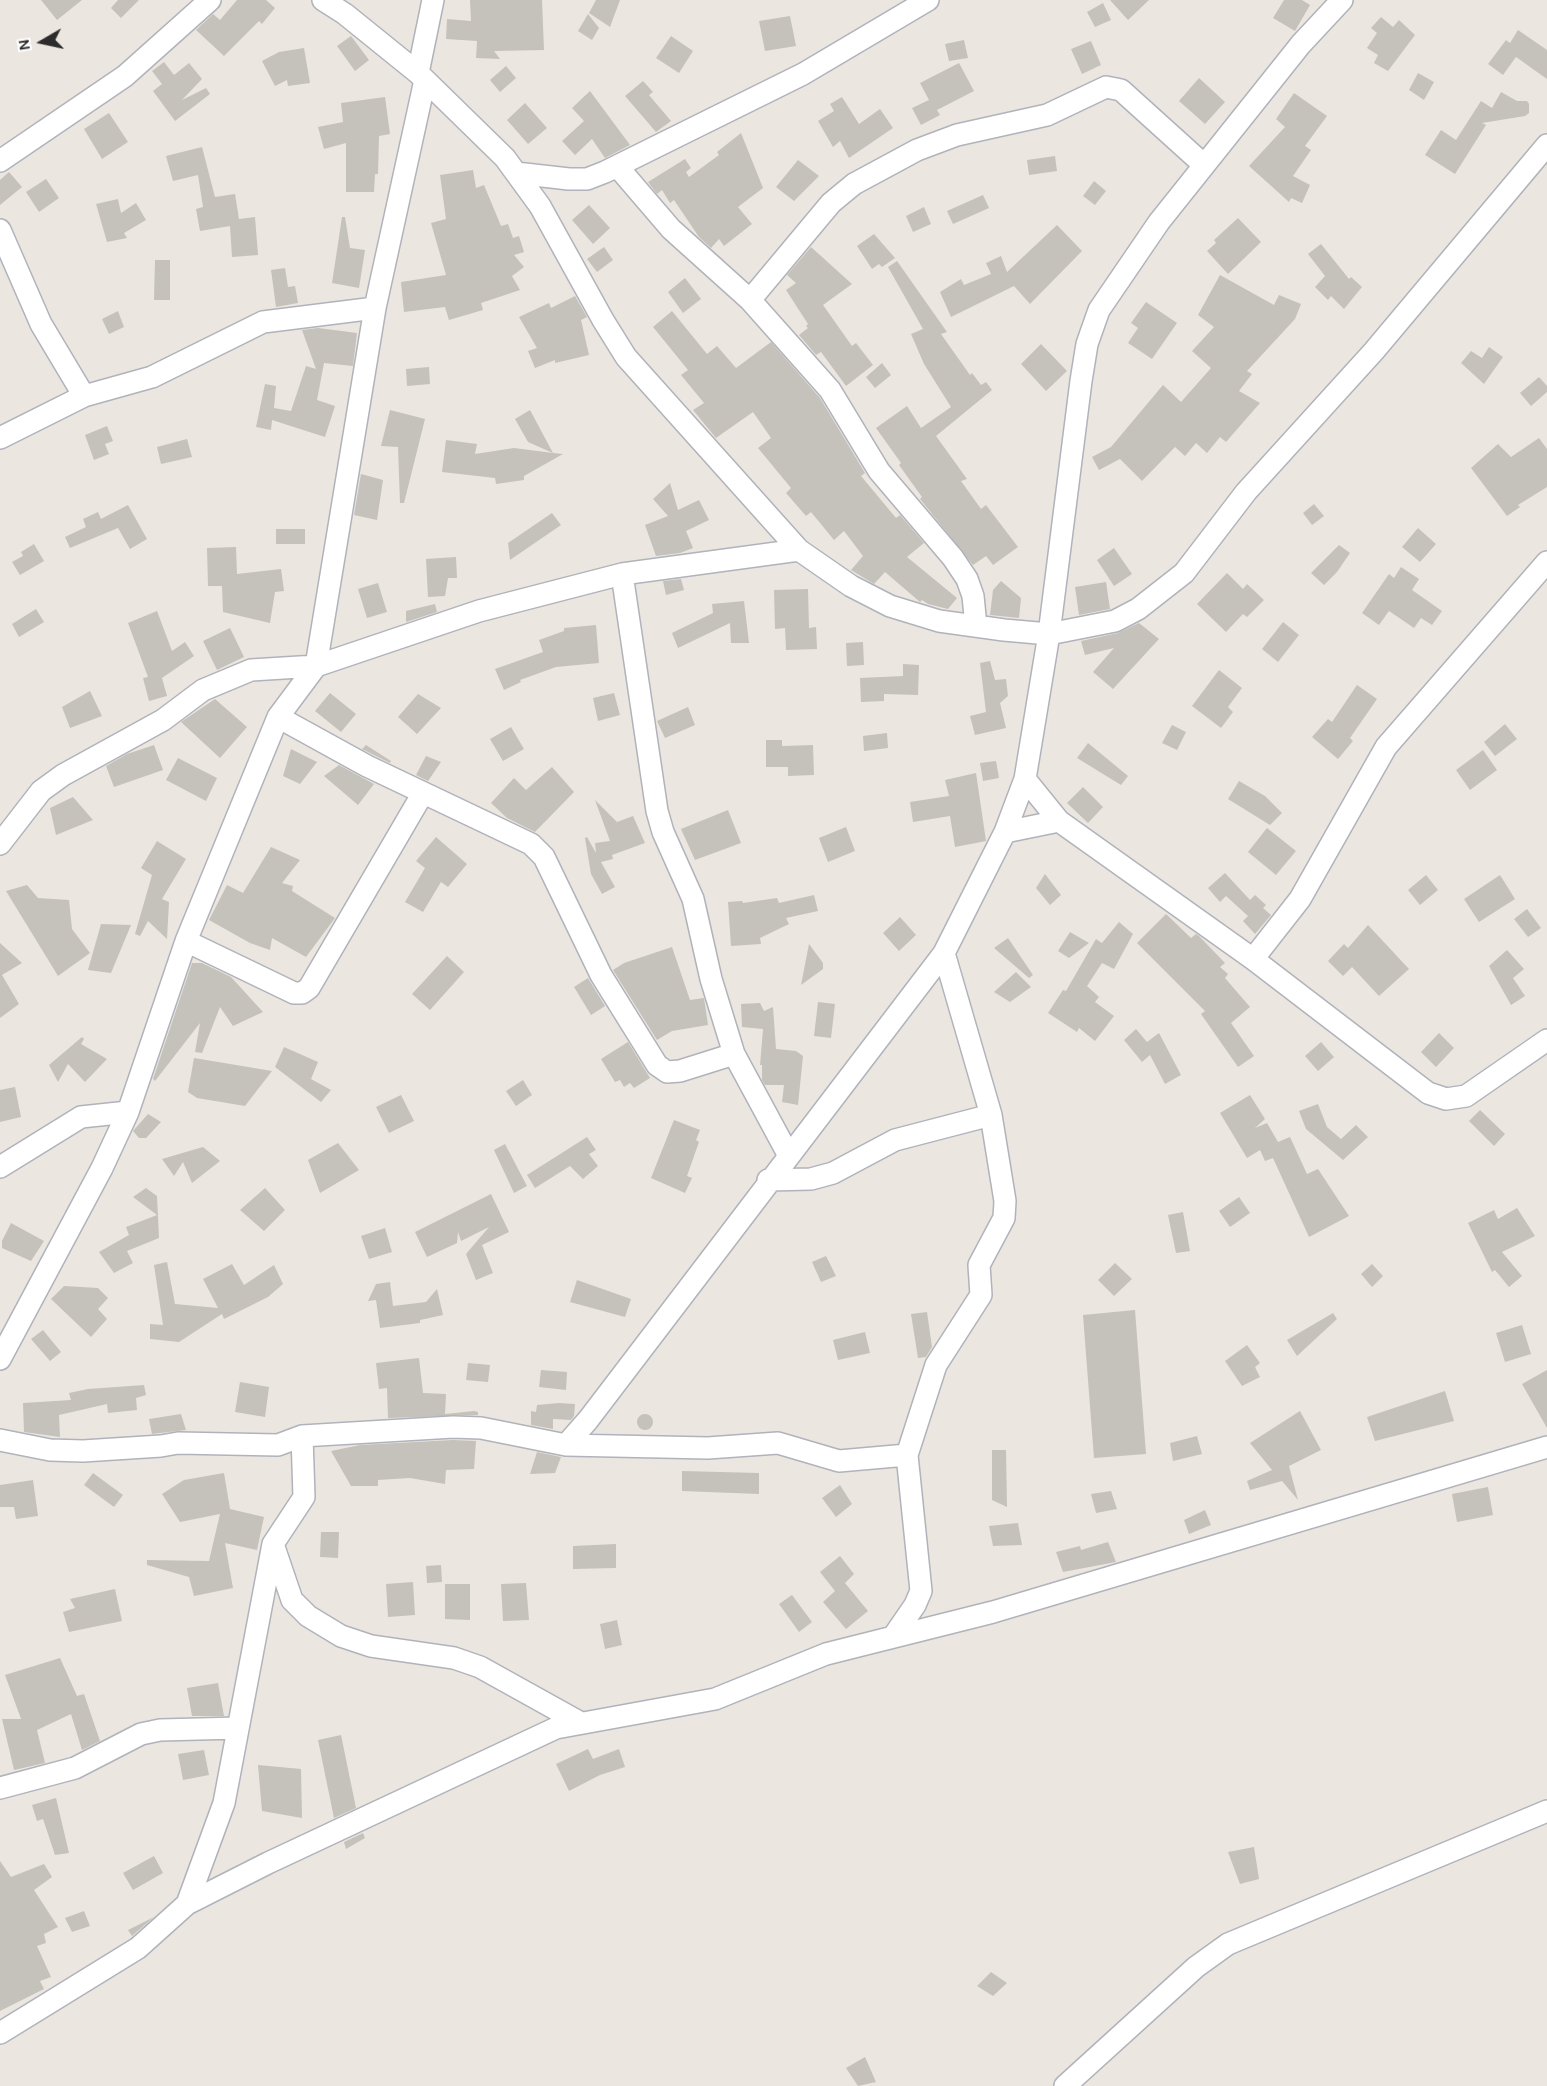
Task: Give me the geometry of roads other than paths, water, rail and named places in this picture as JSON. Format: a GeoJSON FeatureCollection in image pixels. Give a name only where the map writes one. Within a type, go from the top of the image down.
{"type":"FeatureCollection","features":[{"type":"Feature","properties":{"kind":"street"},"geometry":{"type":"LineString","coordinates":[[0,161],[125,76],[210,0]]}},
{"type":"Feature","properties":{"kind":"street"},"geometry":{"type":"LineString","coordinates":[[323,0],[345,14],[422,76],[474,126],[516,173],[540,206],[603,320],[627,357],[799,550],[851,586],[890,606],[939,621],[976,626],[1049,634],[1115,621],[1138,609],[1184,573],[1246,492],[1374,351],[1547,145]]}},
{"type":"Feature","properties":{"kind":"street"},"geometry":{"type":"LineString","coordinates":[[0,1359],[102,1168],[128,1112],[186,941],[278,717],[316,666],[375,308],[422,76],[433,0]]}},
{"type":"Feature","properties":{"kind":"street"},"geometry":{"type":"LineString","coordinates":[[516,173],[587,179],[823,63],[928,0]]}},
{"type":"Feature","properties":{"kind":"street"},"geometry":{"type":"LineString","coordinates":[[566,1445],[588,1420],[768,1180],[944,953],[1005,832],[1025,779],[1049,634],[1087,344],[1099,310],[1159,222],[1301,44],[1342,0]]}},
{"type":"Feature","properties":{"kind":"street"},"geometry":{"type":"LineString","coordinates":[[750,300],[831,203],[855,184],[917,150],[957,135],[1047,115],[1106,87],[1121,90],[1204,165]]}},
{"type":"Feature","properties":{"kind":"street"},"geometry":{"type":"LineString","coordinates":[[616,166],[671,229],[750,300],[830,390],[879,471],[953,558],[967,579],[973,596],[976,626]]}},
{"type":"Feature","properties":{"kind":"street"},"geometry":{"type":"LineString","coordinates":[[0,230],[41,324],[84,396]]}},
{"type":"Feature","properties":{"kind":"street"},"geometry":{"type":"LineString","coordinates":[[0,438],[84,396],[152,377],[263,322],[375,308]]}},
{"type":"Feature","properties":{"kind":"street"},"geometry":{"type":"LineString","coordinates":[[0,844],[41,791],[63,775],[163,720],[203,690],[251,670],[316,666],[479,612],[622,574],[799,550]]}},
{"type":"Feature","properties":{"kind":"street"},"geometry":{"type":"LineString","coordinates":[[1253,959],[1300,898],[1386,747],[1547,562]]}},
{"type":"Feature","properties":{"kind":"street"},"geometry":{"type":"LineString","coordinates":[[622,574],[657,811],[663,832],[693,899],[711,979],[734,1054],[788,1154]]}},
{"type":"Feature","properties":{"kind":"street"},"geometry":{"type":"LineString","coordinates":[[278,717],[367,766],[531,844],[544,857],[601,975],[657,1065],[667,1072],[680,1071],[734,1054]]}},
{"type":"Feature","properties":{"kind":"street"},"geometry":{"type":"LineString","coordinates":[[1025,779],[1059,821],[1253,959],[1428,1092],[1446,1099],[1466,1096],[1547,1040]]}},
{"type":"Feature","properties":{"kind":"street"},"geometry":{"type":"LineString","coordinates":[[186,941],[294,993],[302,993],[309,988],[423,793]]}},
{"type":"Feature","properties":{"kind":"street"},"geometry":{"type":"LineString","coordinates":[[1005,832],[1059,821]]}},
{"type":"Feature","properties":{"kind":"street"},"geometry":{"type":"LineString","coordinates":[[893,1636],[915,1605],[921,1591],[907,1455],[936,1365],[981,1295],[980,1265],[1004,1218],[1005,1201],[991,1115],[944,953]]}},
{"type":"Feature","properties":{"kind":"street"},"geometry":{"type":"LineString","coordinates":[[0,1167],[81,1117],[128,1112]]}},
{"type":"Feature","properties":{"kind":"street"},"geometry":{"type":"LineString","coordinates":[[768,1180],[811,1179],[833,1173],[895,1140],[991,1115]]}},
{"type":"Feature","properties":{"kind":"street"},"geometry":{"type":"LineString","coordinates":[[0,1440],[50,1450],[83,1451],[178,1443],[278,1445],[303,1436],[481,1428],[566,1445],[708,1448],[778,1443],[839,1461],[907,1455]]}},
{"type":"Feature","properties":{"kind":"street"},"geometry":{"type":"LineString","coordinates":[[187,1904],[215,1832],[238,1728],[273,1544],[304,1497],[303,1436]]}},
{"type":"Feature","properties":{"kind":"street"},"geometry":{"type":"LineString","coordinates":[[0,2033],[138,1948],[187,1904],[268,1863],[556,1728],[715,1699],[826,1654],[993,1612],[1547,1447]]}},
{"type":"Feature","properties":{"kind":"street"},"geometry":{"type":"LineString","coordinates":[[273,1544],[292,1600],[308,1617],[333,1631],[371,1646],[454,1658],[480,1667],[579,1722]]}},
{"type":"Feature","properties":{"kind":"street"},"geometry":{"type":"LineString","coordinates":[[0,1788],[75,1768],[141,1734],[160,1730],[238,1728]]}},
{"type":"Feature","properties":{"kind":"street"},"geometry":{"type":"LineString","coordinates":[[1065,2086],[1196,1967],[1228,1944],[1547,1811]]}}]}
